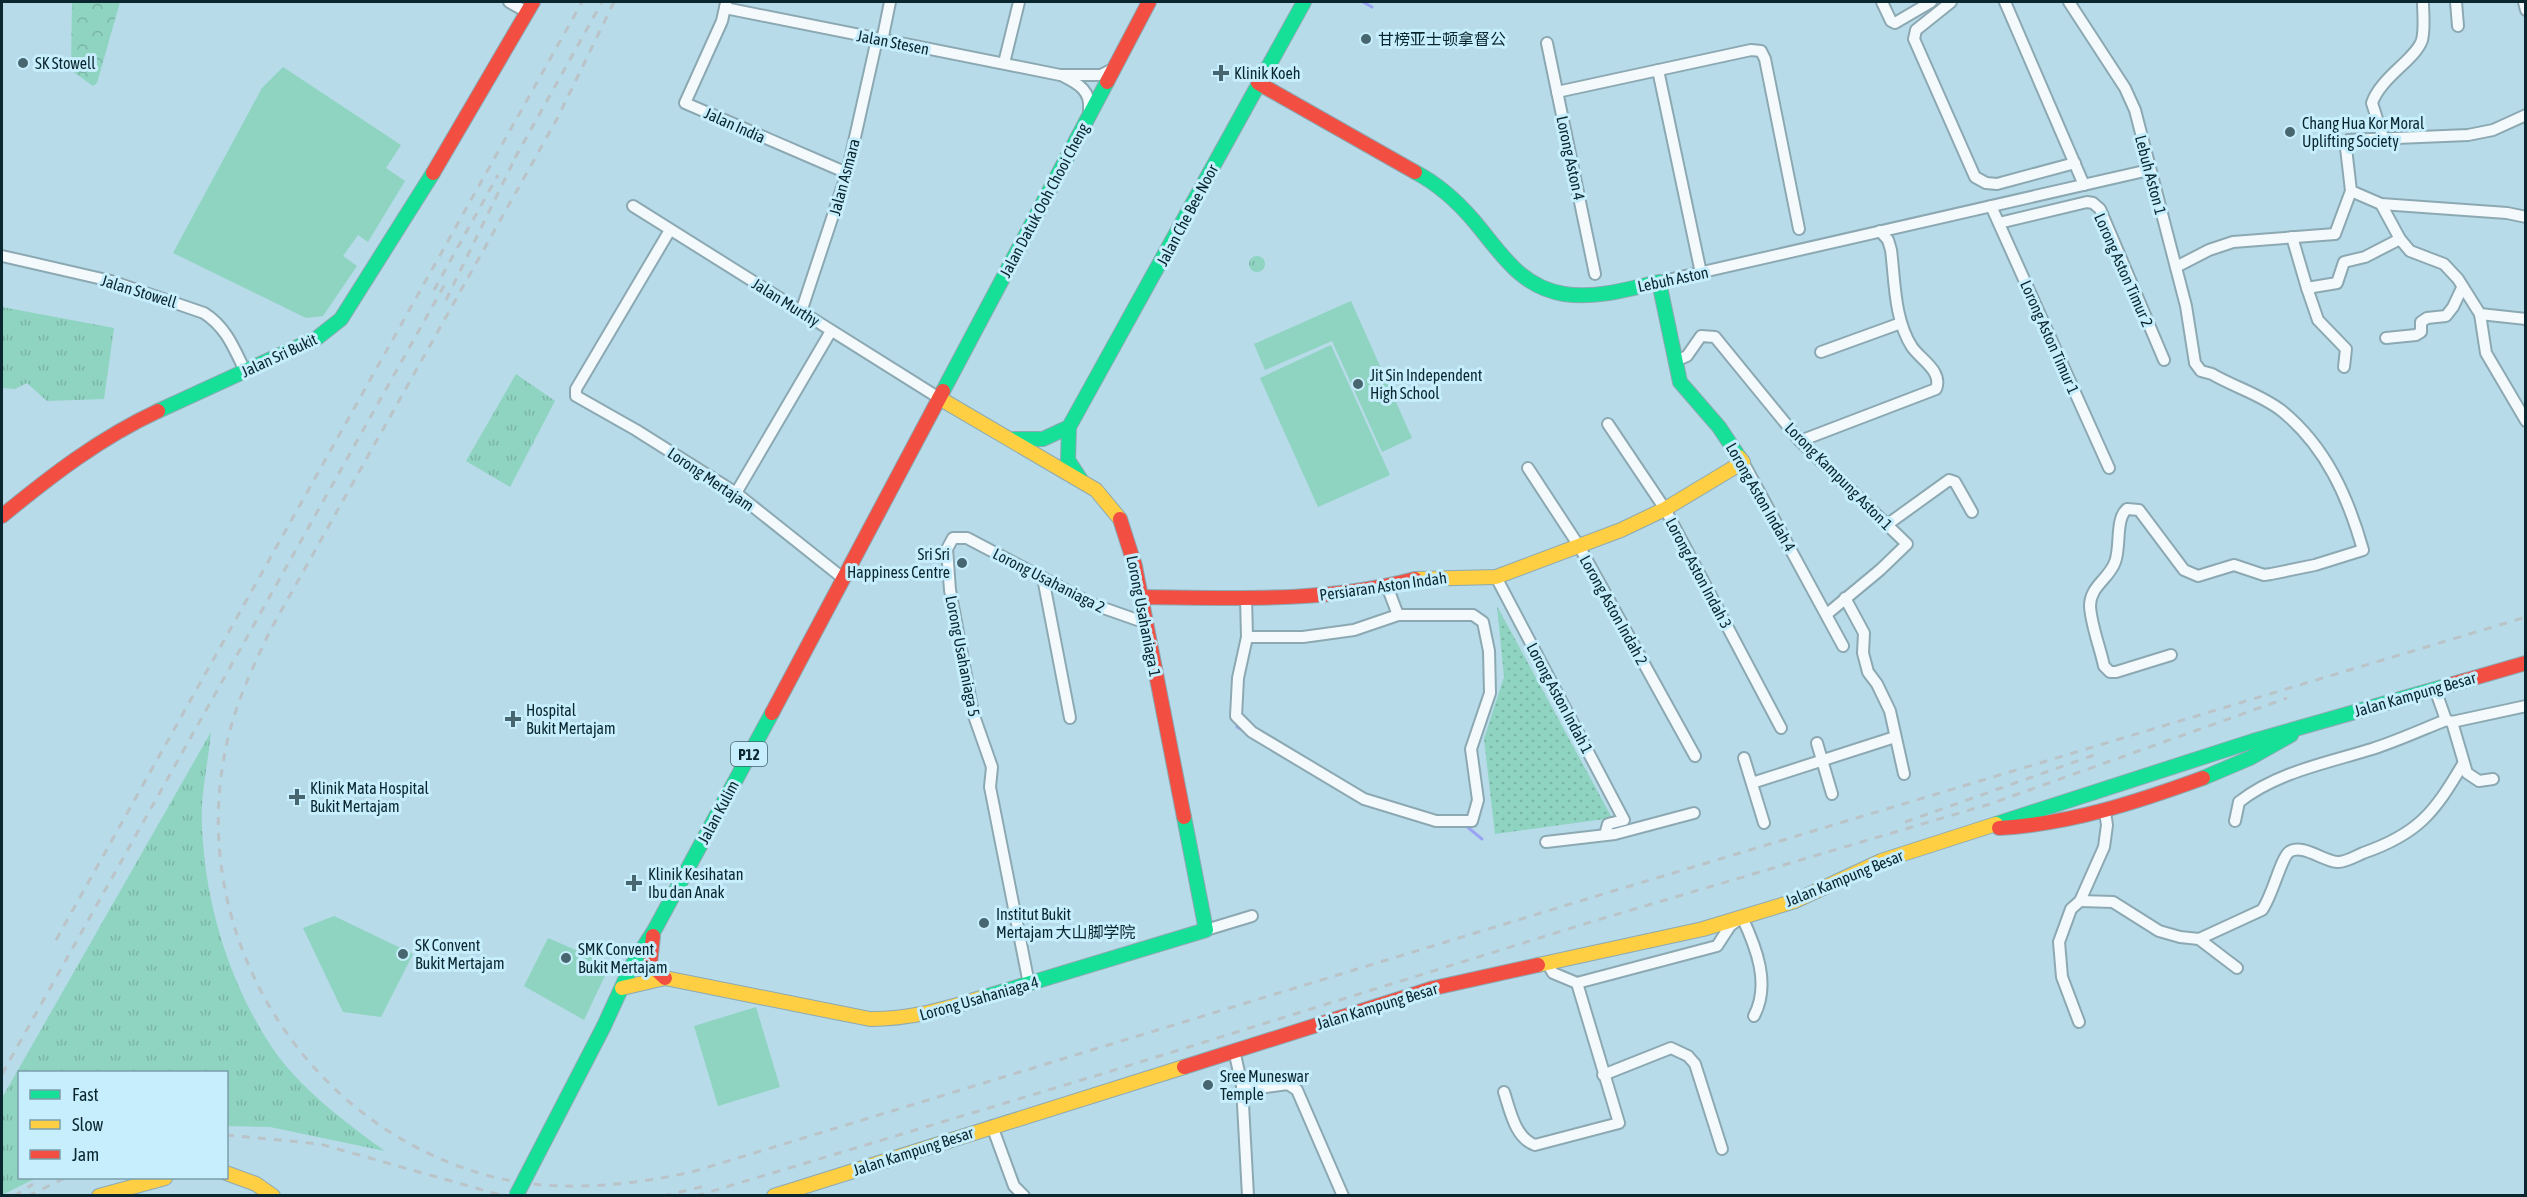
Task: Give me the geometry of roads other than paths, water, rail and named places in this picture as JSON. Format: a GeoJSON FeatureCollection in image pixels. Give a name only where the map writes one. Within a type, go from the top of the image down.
{"type":"FeatureCollection","features":[{"type":"Feature","properties":{"kind":"street","name":"Jalan Sri Bukit"},"geometry":{"type":"LineString","coordinates":[[2,516],[68,462],[123,427],[317,338],[341,319],[400,229],[530,7],[509,2]]}},
{"type":"Feature","properties":{"kind":"street","name":"Jalan Asmara"},"geometry":{"type":"LineString","coordinates":[[801,312],[847,173],[890,2]]}},
{"type":"Feature","properties":{"kind":"street"},"geometry":{"type":"LineString","coordinates":[[1004,63],[1019,2]]}},
{"type":"Feature","properties":{"kind":"street","name":"Jalan Datuk Ooh Chooi Cheng"},"geometry":{"type":"LineString","coordinates":[[939,398],[1149,2]]}},
{"type":"Feature","properties":{"kind":"street","name":"Jalan Che Bee Noor"},"geometry":{"type":"LineString","coordinates":[[1069,427],[1168,252],[1304,2]]}},
{"type":"Feature","properties":{"kind":"street"},"geometry":{"type":"LineString","coordinates":[[1882,2],[1891,21],[1895,23],[1930,2]]}},
{"type":"Feature","properties":{"kind":"street"},"geometry":{"type":"LineString","coordinates":[[1951,2],[1917,30],[1914,39],[1976,177],[1986,183],[1997,184],[2074,163]]}},
{"type":"Feature","properties":{"kind":"street"},"geometry":{"type":"LineString","coordinates":[[2005,2],[2084,185]]}},
{"type":"Feature","properties":{"kind":"street","name":"Lebuh Aston 1"},"geometry":{"type":"LineString","coordinates":[[2069,2],[2126,88],[2135,110],[2186,306],[2195,363],[2201,371],[2212,374],[2281,410],[2308,437],[2341,485],[2353,514],[2362,550],[2315,566],[2271,574],[2234,565],[2198,576],[2184,570],[2139,510],[2127,509],[2121,517],[2119,548],[2114,566],[2091,597],[2090,608],[2104,666],[2110,672],[2116,672],[2171,655]]}},
{"type":"Feature","properties":{"kind":"street"},"geometry":{"type":"LineString","coordinates":[[2383,138],[2372,103],[2392,73],[2416,50],[2421,40],[2423,2]]}},
{"type":"Feature","properties":{"kind":"street"},"geometry":{"type":"LineString","coordinates":[[2456,2],[2458,26]]}},
{"type":"Feature","properties":{"kind":"street"},"geometry":{"type":"LineString","coordinates":[[2524,2],[2526,10]]}},
{"type":"Feature","properties":{"kind":"street","name":"Jalan Stesen"},"geometry":{"type":"LineString","coordinates":[[726,5],[880,40],[1060,75],[1101,75],[1113,69]]}},
{"type":"Feature","properties":{"kind":"street","name":"Jalan India"},"geometry":{"type":"LineString","coordinates":[[726,5],[722,21],[685,103],[847,173]]}},
{"type":"Feature","properties":{"kind":"street","name":"Lorong Aston 4"},"geometry":{"type":"LineString","coordinates":[[1547,43],[1595,274]]}},
{"type":"Feature","properties":{"kind":"street"},"geometry":{"type":"LineString","coordinates":[[1557,92],[1751,50],[1761,51],[1765,59],[1799,229]]}},
{"type":"Feature","properties":{"kind":"street"},"geometry":{"type":"LineString","coordinates":[[1658,70],[1701,273]]}},
{"type":"Feature","properties":{"kind":"street","name":"Jalan Stesen"},"geometry":{"type":"LineString","coordinates":[[1060,75],[1077,83],[1087,94],[1090,101],[1088,116]]}},
{"type":"Feature","properties":{"kind":"street","name":"Lebuh Aston"},"geometry":{"type":"LineString","coordinates":[[1258,83],[1437,184],[1473,220],[1508,266],[1535,286],[1565,294],[1604,294],[2149,170]]}},
{"type":"Feature","properties":{"kind":"street"},"geometry":{"type":"LineString","coordinates":[[2176,267],[2209,250],[2233,243],[2335,234],[2351,191],[2346,143],[2383,138],[2468,135],[2493,130],[2526,115]]}},
{"type":"Feature","properties":{"kind":"street"},"geometry":{"type":"LineString","coordinates":[[2351,191],[2381,204],[2454,212],[2507,213],[2526,217]]}},
{"type":"Feature","properties":{"kind":"street","name":"Lorong Aston Timur 2"},"geometry":{"type":"LineString","coordinates":[[1999,223],[2086,202],[2093,203],[2100,209],[2164,360]]}},
{"type":"Feature","properties":{"kind":"street"},"geometry":{"type":"LineString","coordinates":[[2381,204],[2400,239],[2410,251],[2444,264],[2480,314],[2486,353],[2526,421]]}},
{"type":"Feature","properties":{"kind":"street","name":"Jalan Murthy"},"geometry":{"type":"LineString","coordinates":[[633,206],[939,398]]}},
{"type":"Feature","properties":{"kind":"street","name":"Lorong Aston Timur 1"},"geometry":{"type":"LineString","coordinates":[[1991,206],[2109,468]]}},
{"type":"Feature","properties":{"kind":"street","name":"Lorong Mertajam"},"geometry":{"type":"LineString","coordinates":[[670,230],[576,388],[576,396],[736,493],[844,579]]}},
{"type":"Feature","properties":{"kind":"street"},"geometry":{"type":"LineString","coordinates":[[1800,441],[1936,389],[1938,380],[1935,373],[1912,347],[1901,323],[1891,250],[1888,240],[1880,231]]}},
{"type":"Feature","properties":{"kind":"street"},"geometry":{"type":"LineString","coordinates":[[2292,237],[2318,320],[2346,349],[2344,367]]}},
{"type":"Feature","properties":{"kind":"street"},"geometry":{"type":"LineString","coordinates":[[2307,288],[2337,283],[2344,262],[2365,257],[2400,239]]}},
{"type":"Feature","properties":{"kind":"street","name":"Jalan Stowell"},"geometry":{"type":"LineString","coordinates":[[2,256],[111,281],[204,313],[217,321],[227,334],[245,371]]}},
{"type":"Feature","properties":{"kind":"street","name":"Lorong Aston Indah 4"},"geometry":{"type":"LineString","coordinates":[[1659,282],[1680,382],[1719,427],[1743,462],[1843,646]]}},
{"type":"Feature","properties":{"kind":"street"},"geometry":{"type":"LineString","coordinates":[[2386,338],[2416,335],[2421,332],[2421,322],[2427,318],[2446,316],[2462,288]]}},
{"type":"Feature","properties":{"kind":"street"},"geometry":{"type":"LineString","coordinates":[[2480,314],[2526,319]]}},
{"type":"Feature","properties":{"kind":"street"},"geometry":{"type":"LineString","coordinates":[[1821,352],[1901,323]]}},
{"type":"Feature","properties":{"kind":"street"},"geometry":{"type":"LineString","coordinates":[[736,493],[831,331]]}},
{"type":"Feature","properties":{"kind":"street","name":"Lorong Kampung Aston 1"},"geometry":{"type":"LineString","coordinates":[[1676,361],[1687,356],[1701,336],[1715,337],[1800,441],[1864,506],[1888,524],[1907,544],[1827,614]]}},
{"type":"Feature","properties":{"kind":"street","name":"Lorong Usahaniaga 1"},"geometry":{"type":"LineString","coordinates":[[939,398],[1108,500],[1124,524],[1141,597],[1206,930]]}},
{"type":"Feature","properties":{"kind":"street","name":"Jalan Kulim"},"geometry":{"type":"LineString","coordinates":[[516,1196],[604,1026],[631,967],[655,929],[939,398]]}},
{"type":"Feature","properties":{"kind":"street","name":"Lorong Aston Indah 3"},"geometry":{"type":"LineString","coordinates":[[1608,424],[1665,509],[1781,728]]}},
{"type":"Feature","properties":{"kind":"street"},"geometry":{"type":"LineString","coordinates":[[1004,437],[1038,441],[1053,437],[1069,427]]}},
{"type":"Feature","properties":{"kind":"street"},"geometry":{"type":"LineString","coordinates":[[1069,427],[1066,451],[1068,460],[1084,484]]}},
{"type":"Feature","properties":{"kind":"street","name":"Persiaran Aston Indah"},"geometry":{"type":"LineString","coordinates":[[1141,597],[1291,599],[1387,586],[1428,577],[1496,577],[1621,530],[1665,509],[1743,462]]}},
{"type":"Feature","properties":{"kind":"street","name":"Lorong Aston Indah 2"},"geometry":{"type":"LineString","coordinates":[[1528,468],[1579,546],[1695,756]]}},
{"type":"Feature","properties":{"kind":"street"},"geometry":{"type":"LineString","coordinates":[[1888,524],[1949,480],[1954,482],[1972,512]]}},
{"type":"Feature","properties":{"kind":"street","name":"Lorong Usahaniaga 2"},"geometry":{"type":"LineString","coordinates":[[953,538],[967,538],[1092,604],[1146,623]]}},
{"type":"Feature","properties":{"kind":"street","name":"Lorong Usahaniaga 5"},"geometry":{"type":"LineString","coordinates":[[953,538],[947,549],[950,590],[973,713],[992,767],[990,787],[1029,984]]}},
{"type":"Feature","properties":{"kind":"street","name":"Lorong Aston Indah 1"},"geometry":{"type":"LineString","coordinates":[[1496,577],[1624,820],[1608,824],[1605,835]]}},
{"type":"Feature","properties":{"kind":"street"},"geometry":{"type":"LineString","coordinates":[[1043,578],[1070,718]]}},
{"type":"Feature","properties":{"kind":"street"},"geometry":{"type":"LineString","coordinates":[[1387,586],[1398,615]]}},
{"type":"Feature","properties":{"kind":"street"},"geometry":{"type":"LineString","coordinates":[[1246,598],[1247,637],[1238,678],[1236,716],[1252,732],[1364,799],[1436,821],[1472,821],[1478,800],[1471,749],[1490,693],[1489,651],[1483,622],[1473,615],[1398,615],[1354,630],[1303,637],[1247,637]]}},
{"type":"Feature","properties":{"kind":"street"},"geometry":{"type":"LineString","coordinates":[[1845,598],[1864,633],[1863,653],[1868,672],[1887,702],[1904,774]]}},
{"type":"Feature","properties":{"kind":"street","name":"Jalan Kampung Besar"},"geometry":{"type":"LineString","coordinates":[[774,1196],[1434,988],[1703,929],[1795,901],[1881,861],[1981,828],[2305,726],[2526,663]]}},
{"type":"Feature","properties":{"kind":"street"},"geometry":{"type":"LineString","coordinates":[[2435,688],[2467,773],[2479,782],[2493,778]]}},
{"type":"Feature","properties":{"kind":"street"},"geometry":{"type":"LineString","coordinates":[[2235,820],[2239,802],[2258,787],[2307,768],[2375,748],[2449,721],[2526,706]]}},
{"type":"Feature","properties":{"kind":"street","name":"Jalan Kampung Besar"},"geometry":{"type":"LineString","coordinates":[[1981,828],[2031,827],[2105,812],[2258,756],[2305,726]]}},
{"type":"Feature","properties":{"kind":"street"},"geometry":{"type":"LineString","coordinates":[[1752,783],[1895,737]]}},
{"type":"Feature","properties":{"kind":"street"},"geometry":{"type":"LineString","coordinates":[[1817,743],[1832,794]]}},
{"type":"Feature","properties":{"kind":"street"},"geometry":{"type":"LineString","coordinates":[[1744,758],[1764,822]]}},
{"type":"Feature","properties":{"kind":"street"},"geometry":{"type":"LineString","coordinates":[[2080,901],[2113,903],[2159,931],[2199,939],[2262,910],[2268,902],[2285,856],[2292,850],[2299,849],[2338,862],[2397,840],[2427,819],[2463,764]]}},
{"type":"Feature","properties":{"kind":"street"},"geometry":{"type":"LineString","coordinates":[[2079,1022],[2062,977],[2059,942],[2071,909],[2080,901],[2104,847],[2107,825],[2105,812]]}},
{"type":"Feature","properties":{"kind":"street"},"geometry":{"type":"LineString","coordinates":[[1546,842],[1605,835],[1694,813]]}},
{"type":"Feature","properties":{"kind":"street","name":"Lorong Usahaniaga 4"},"geometry":{"type":"LineString","coordinates":[[665,978],[870,1018],[901,1019],[933,1013],[1252,916]]}},
{"type":"Feature","properties":{"kind":"street"},"geometry":{"type":"LineString","coordinates":[[1546,963],[1553,973],[1578,983],[1717,946],[1730,926],[1742,917],[1760,964],[1759,1006],[1754,1016]]}},
{"type":"Feature","properties":{"kind":"street"},"geometry":{"type":"LineString","coordinates":[[655,929],[650,964],[665,978]]}},
{"type":"Feature","properties":{"kind":"street"},"geometry":{"type":"LineString","coordinates":[[2199,939],[2236,968]]}},
{"type":"Feature","properties":{"kind":"street"},"geometry":{"type":"LineString","coordinates":[[622,988],[665,978]]}},
{"type":"Feature","properties":{"kind":"street"},"geometry":{"type":"LineString","coordinates":[[1504,1092],[1519,1134],[1526,1143],[1535,1145],[1618,1123],[1578,983]]}},
{"type":"Feature","properties":{"kind":"street"},"geometry":{"type":"LineString","coordinates":[[1603,1075],[1671,1048],[1688,1056],[1695,1064],[1722,1149]]}},
{"type":"Feature","properties":{"kind":"street"},"geometry":{"type":"LineString","coordinates":[[1234,1050],[1242,1086],[1248,1196]]}},
{"type":"Feature","properties":{"kind":"street"},"geometry":{"type":"LineString","coordinates":[[1242,1086],[1251,1089],[1288,1083],[1297,1090],[1343,1196]]}},
{"type":"Feature","properties":{"kind":"street"},"geometry":{"type":"LineString","coordinates":[[992,1126],[1014,1186],[1024,1196]]}},
{"type":"Feature","properties":{"kind":"street"},"geometry":{"type":"LineString","coordinates":[[228,1174],[256,1184],[273,1196]]}},
{"type":"Feature","properties":{"kind":"street"},"geometry":{"type":"LineString","coordinates":[[99,1196],[161,1179]]}},
{"type":"Feature","properties":{"kind":"waterway"},"geometry":{"type":"LineString","coordinates":[[1363,2],[1372,7]]}},
{"type":"Feature","properties":{"kind":"waterway"},"geometry":{"type":"LineString","coordinates":[[1237,727],[1244,731]]}},
{"type":"Feature","properties":{"kind":"waterway"},"geometry":{"type":"LineString","coordinates":[[1465,825],[1482,839]]}},
{"type":"Feature","properties":{"kind":"railway"},"geometry":{"type":"LineString","coordinates":[[56,940],[582,2]]}},
{"type":"Feature","properties":{"kind":"railway"},"geometry":{"type":"LineString","coordinates":[[515,158],[602,2]]}},
{"type":"Feature","properties":{"kind":"railway"},"geometry":{"type":"LineString","coordinates":[[614,2],[557,119],[271,629],[238,704],[225,752],[218,818],[224,883],[241,945],[268,1004],[305,1057],[350,1103],[404,1140],[464,1168],[492,1177],[520,1182],[578,1186],[635,1182],[692,1172],[1590,898],[2526,617]]}},
{"type":"Feature","properties":{"kind":"railway"},"geometry":{"type":"LineString","coordinates":[[446,300],[518,152]]}},
{"type":"Feature","properties":{"kind":"railway"},"geometry":{"type":"LineString","coordinates":[[434,290],[498,175]]}},
{"type":"Feature","properties":{"kind":"railway"},"geometry":{"type":"LineString","coordinates":[[2,1074],[445,284]]}},
{"type":"Feature","properties":{"kind":"railway"},"geometry":{"type":"LineString","coordinates":[[696,1196],[1105,1073],[1594,921],[1990,804],[2287,698]]}},
{"type":"Feature","properties":{"kind":"railway"},"geometry":{"type":"LineString","coordinates":[[1905,822],[2097,754]]}},
{"type":"Feature","properties":{"kind":"railway"},"geometry":{"type":"LineString","coordinates":[[228,1135],[320,1144],[504,1196]]}},
{"type":"Feature","properties":{"kind":"railway"},"geometry":{"type":"LineString","coordinates":[[28,1196],[63,1179]]}},
{"type":"Feature","properties":{"kind":"railway"},"geometry":{"type":"LineString","coordinates":[[14,1196],[33,1184]]}},
{"type":"Feature","properties":{"kind":"railway"},"geometry":{"type":"LineString","coordinates":[[663,1196],[705,1186]]}},
{"type":"Feature","properties":{"kind":"place","name":"甘榜亚士顿拿督公"},"geometry":{"type":"Point","coordinates":[1366,39]}},
{"type":"Feature","properties":{"kind":"place","name":"SK Stowell"},"geometry":{"type":"Point","coordinates":[23,63]}},
{"type":"Feature","properties":{"kind":"place","name":"Klinik Koeh"},"geometry":{"type":"Point","coordinates":[1221,73]}},
{"type":"Feature","properties":{"kind":"place","name":"Chang Hua Kor Moral Uplifting Society"},"geometry":{"type":"Point","coordinates":[2290,132]}},
{"type":"Feature","properties":{"kind":"place","name":"Jit Sin Independent High School"},"geometry":{"type":"Point","coordinates":[1358,384]}},
{"type":"Feature","properties":{"kind":"place","name":"Sri Sri Happiness Centre"},"geometry":{"type":"Point","coordinates":[962,563]}},
{"type":"Feature","properties":{"kind":"place","name":"Hospital Bukit Mertajam"},"geometry":{"type":"Point","coordinates":[513,719]}},
{"type":"Feature","properties":{"kind":"place","name":"Klinik Mata Hospital Bukit Mertajam"},"geometry":{"type":"Point","coordinates":[297,797]}},
{"type":"Feature","properties":{"kind":"place","name":"Klinik Kesihatan Ibu dan Anak"},"geometry":{"type":"Point","coordinates":[634,883]}},
{"type":"Feature","properties":{"kind":"place","name":"Institut Bukit Mertajam 大山脚学院"},"geometry":{"type":"Point","coordinates":[984,923]}},
{"type":"Feature","properties":{"kind":"place","name":"SK Convent Bukit Mertajam"},"geometry":{"type":"Point","coordinates":[403,954]}},
{"type":"Feature","properties":{"kind":"place","name":"SMK Convent Bukit Mertajam"},"geometry":{"type":"Point","coordinates":[566,958]}},
{"type":"Feature","properties":{"kind":"place","name":"Sree Muneswar Temple"},"geometry":{"type":"Point","coordinates":[1208,1085]}}]}
